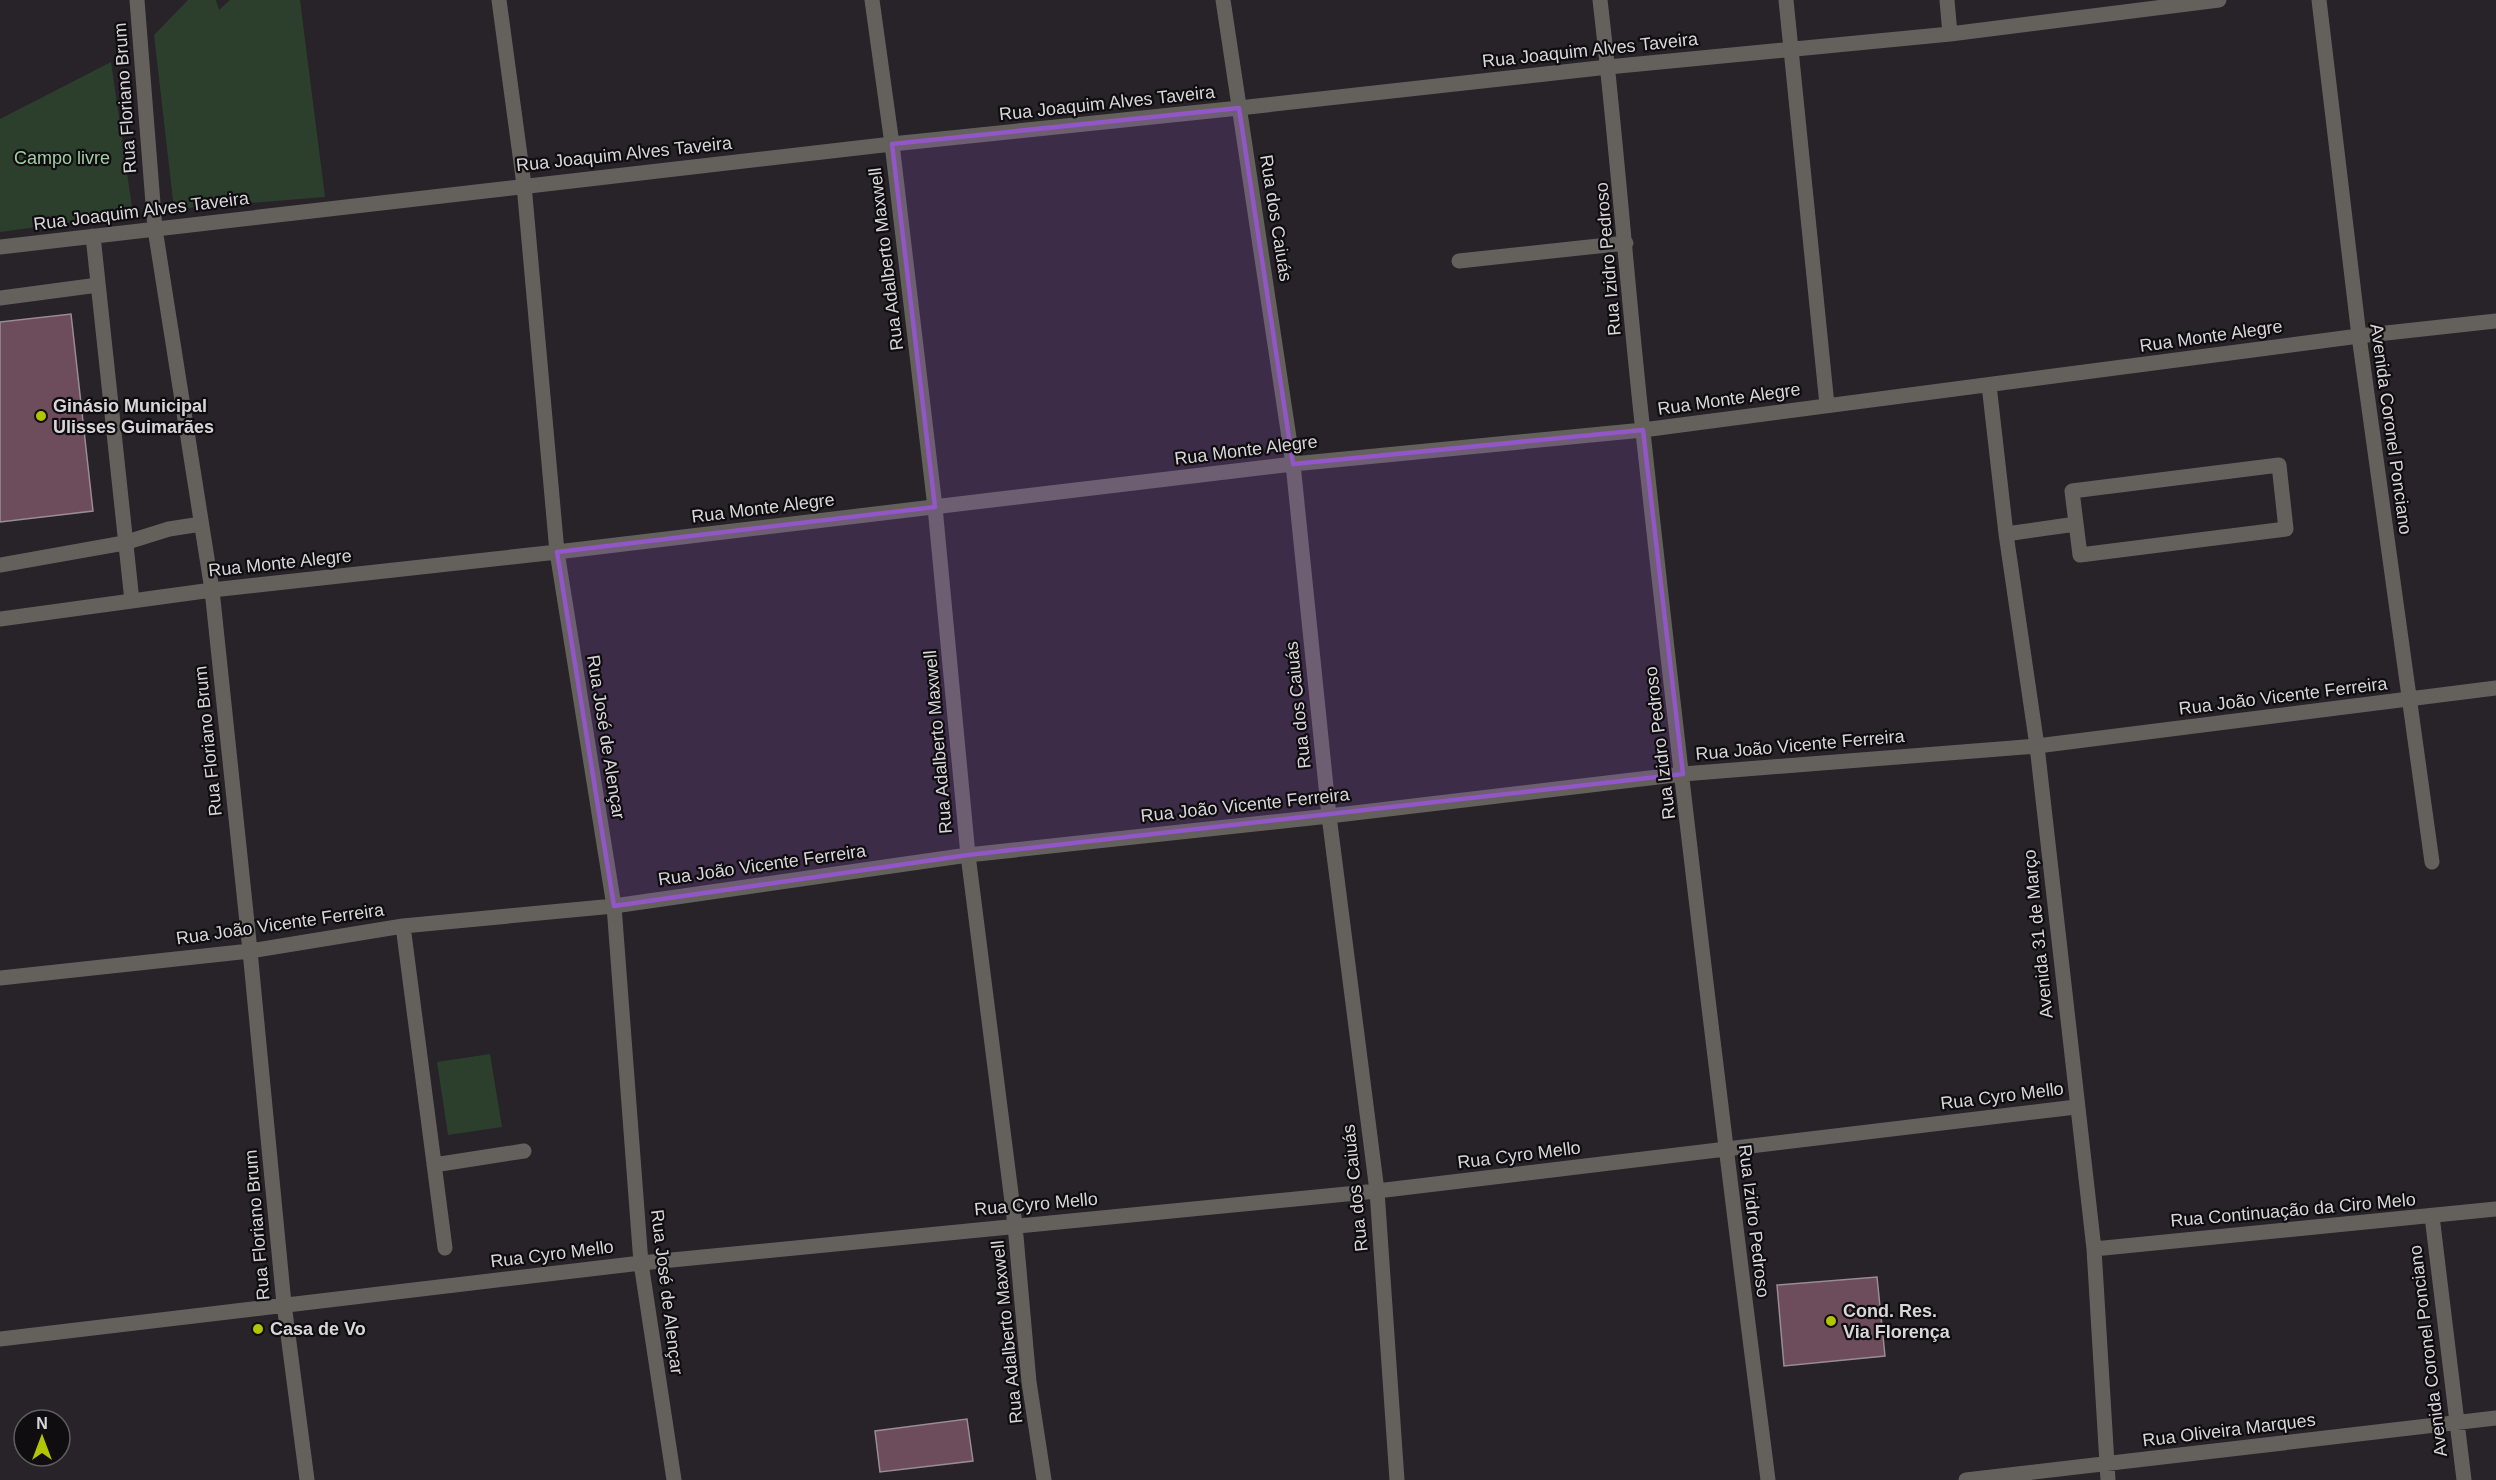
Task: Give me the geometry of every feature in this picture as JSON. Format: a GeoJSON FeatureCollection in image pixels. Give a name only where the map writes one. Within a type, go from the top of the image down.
{"type":"FeatureCollection","features":[{"type":"Feature","properties":{"kind":"street","name":"Rua Floriano Brum"},"geometry":{"type":"LineString","coordinates":[[137,0],[155,229],[212,590],[284,1304],[307,1480]]}},
{"type":"Feature","properties":{"kind":"street","name":"Rua José de Alençar"},"geometry":{"type":"LineString","coordinates":[[499,0],[524,185],[557,552],[614,906],[640,1263],[674,1480]]}},
{"type":"Feature","properties":{"kind":"street","name":"Rua Adalberto Maxwell"},"geometry":{"type":"LineString","coordinates":[[872,0],[892,144],[935,507],[968,855],[1015,1225],[1029,1382],[1044,1480]]}},
{"type":"Feature","properties":{"kind":"street","name":"Rua dos Caiuás"},"geometry":{"type":"LineString","coordinates":[[1223,0],[1293,464],[1329,816],[1377,1191],[1397,1480]]}},
{"type":"Feature","properties":{"kind":"street","name":"Rua Izidro Pedroso"},"geometry":{"type":"LineString","coordinates":[[1600,0],[1643,430],[1726,1150],[1768,1480]]}},
{"type":"Feature","properties":{"kind":"street"},"geometry":{"type":"LineString","coordinates":[[1786,0],[1827,405]]}},
{"type":"Feature","properties":{"kind":"street"},"geometry":{"type":"LineString","coordinates":[[1947,0],[1950,34]]}},
{"type":"Feature","properties":{"kind":"street","name":"Rua Joaquim Alves Taveira"},"geometry":{"type":"LineString","coordinates":[[0,247],[892,144],[1608,67],[1950,34],[2219,0]]}},
{"type":"Feature","properties":{"kind":"street","name":"Avenida Coronel Ponciano"},"geometry":{"type":"LineString","coordinates":[[2319,0],[2359,336],[2432,862]]}},
{"type":"Feature","properties":{"kind":"street"},"geometry":{"type":"LineString","coordinates":[[93,236],[132,601]]}},
{"type":"Feature","properties":{"kind":"street"},"geometry":{"type":"LineString","coordinates":[[1459,261],[1626,243]]}},
{"type":"Feature","properties":{"kind":"street"},"geometry":{"type":"LineString","coordinates":[[0,298],[98,285]]}},
{"type":"Feature","properties":{"kind":"street","name":"Rua Monte Alegre"},"geometry":{"type":"LineString","coordinates":[[0,619],[212,590],[557,552],[1293,464],[1643,430],[2359,336],[2496,321]]}},
{"type":"Feature","properties":{"kind":"street","name":"Avenida 31 de Março"},"geometry":{"type":"LineString","coordinates":[[1989,386],[2006,534],[2037,746],[2076,1107],[2094,1249],[2105,1464],[2108,1480]]}},
{"type":"Feature","properties":{"kind":"street"},"geometry":{"type":"LineString","coordinates":[[2279,465],[2286,529],[2080,555],[2076,524],[2072,491],[2279,465]]}},
{"type":"Feature","properties":{"kind":"street"},"geometry":{"type":"LineString","coordinates":[[0,565],[124,543],[169,529],[201,524]]}},
{"type":"Feature","properties":{"kind":"street"},"geometry":{"type":"LineString","coordinates":[[2006,534],[2076,524]]}},
{"type":"Feature","properties":{"kind":"street","name":"Rua João Vicente Ferreira"},"geometry":{"type":"LineString","coordinates":[[0,978],[250,951],[403,926],[614,906],[968,855],[1329,816],[1683,774],[2037,746],[2496,688]]}},
{"type":"Feature","properties":{"kind":"street"},"geometry":{"type":"LineString","coordinates":[[403,926],[445,1248]]}},
{"type":"Feature","properties":{"kind":"street","name":"Rua Cyro Mello"},"geometry":{"type":"LineString","coordinates":[[0,1339],[640,1263],[1377,1191],[2076,1107]]}},
{"type":"Feature","properties":{"kind":"street"},"geometry":{"type":"LineString","coordinates":[[434,1165],[524,1151]]}},
{"type":"Feature","properties":{"kind":"street","name":"Rua Continuação da Ciro Melo"},"geometry":{"type":"LineString","coordinates":[[2094,1249],[2496,1209]]}},
{"type":"Feature","properties":{"kind":"street","name":"Avenida Coronel Ponciano"},"geometry":{"type":"LineString","coordinates":[[2432,1216],[2464,1480]]}},
{"type":"Feature","properties":{"kind":"street","name":"Rua Oliveira Marques"},"geometry":{"type":"LineString","coordinates":[[1966,1480],[2496,1418]]}},
{"type":"Feature","properties":{"kind":"highlighted area"},"geometry":{"type":"Polygon","coordinates":[[[1239,108],[1293,464],[1643,430],[1683,774],[968,855],[614,906],[557,552],[935,507],[892,144],[1239,108]]]}},
{"type":"Feature","properties":{"kind":"green space"},"geometry":{"type":"Polygon","coordinates":[[[188,0],[216,0],[219,10],[230,0],[300,0],[325,197],[174,209],[154,35],[188,0]]]}},
{"type":"Feature","properties":{"kind":"green space","name":"Campo livre"},"geometry":{"type":"Polygon","coordinates":[[[111,62],[133,214],[0,232],[0,119],[111,62]]]}},
{"type":"Feature","properties":{"kind":"green space"},"geometry":{"type":"Polygon","coordinates":[[[490,1054],[502,1127],[448,1135],[437,1062],[490,1054]]]}},
{"type":"Feature","properties":{"kind":"building","name":"Ginásio Municipal Ulisses Guimarães"},"geometry":{"type":"Polygon","coordinates":[[[71,314],[93,511],[0,522],[0,322],[71,314]]]}},
{"type":"Feature","properties":{"kind":"building","name":"Cond. Res. Via Florença"},"geometry":{"type":"Polygon","coordinates":[[[1877,1277],[1885,1356],[1784,1366],[1777,1285],[1877,1277]]]}},
{"type":"Feature","properties":{"kind":"building"},"geometry":{"type":"Polygon","coordinates":[[[967,1419],[973,1461],[880,1472],[875,1431],[967,1419]]]}},
{"type":"Feature","properties":{"kind":"place","name":"Ginásio Municipal Ulisses Guimarães"},"geometry":{"type":"Point","coordinates":[41,416]}},
{"type":"Feature","properties":{"kind":"place","name":"Cond. Res. Via Florença"},"geometry":{"type":"Point","coordinates":[1831,1321]}},
{"type":"Feature","properties":{"kind":"place","name":"Casa de Vo"},"geometry":{"type":"Point","coordinates":[258,1329]}}]}
